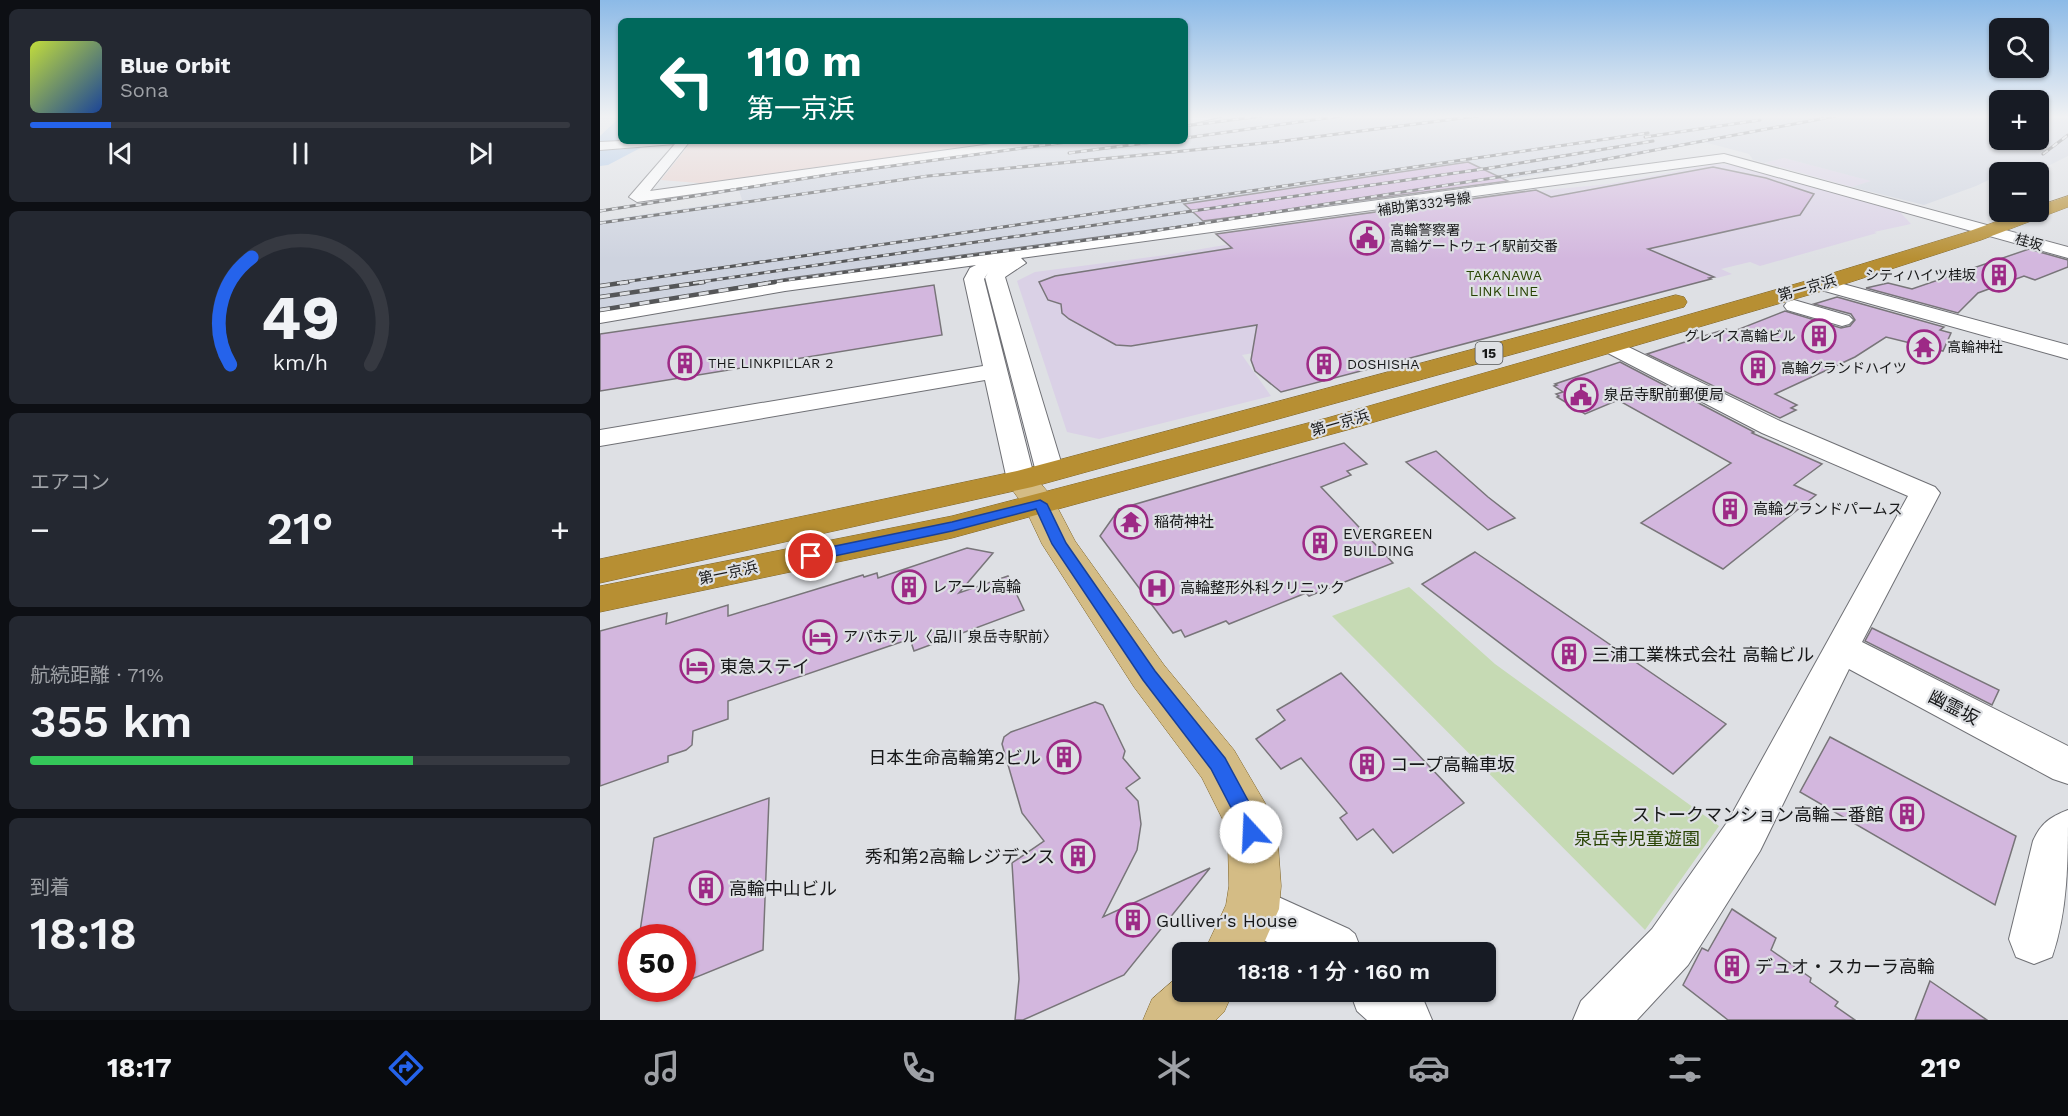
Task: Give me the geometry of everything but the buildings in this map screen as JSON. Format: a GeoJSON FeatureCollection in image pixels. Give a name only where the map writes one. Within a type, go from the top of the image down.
{"type":"FeatureCollection","features":[{"type":"Feature","properties":{"kind":"highway","name":"第一京浜"},"geometry":{"type":"LineString","coordinates":[[600,570],[1337,424],[1821,284],[1990,231],[2068,201]]}},
{"type":"Feature","properties":{"kind":"highway","name":"第一京浜"},"geometry":{"type":"LineString","coordinates":[[600,599],[952,527],[1037,485],[1900,238],[1989,209]]}},
{"type":"Feature","properties":{"kind":"highway"},"geometry":{"type":"LineString","coordinates":[[1900,238],[1934,249]]}},
{"type":"Feature","properties":{"kind":"main road"},"geometry":{"type":"LineString","coordinates":[[1037,485],[1059,544],[1149,676],[1218,764],[1248,819],[1254,844],[1255,886],[1252,909],[1237,942]]}},
{"type":"Feature","properties":{"kind":"main road"},"geometry":{"type":"LineString","coordinates":[[1173,1020],[1193,1002]]}},
{"type":"Feature","properties":{"kind":"street"},"geometry":{"type":"LineString","coordinates":[[665,164],[637,197],[878,164]]}},
{"type":"Feature","properties":{"kind":"street"},"geometry":{"type":"LineString","coordinates":[[600,319],[785,285],[1683,164]]}},
{"type":"Feature","properties":{"kind":"street","name":"補助第332号線"},"geometry":{"type":"LineString","coordinates":[[1037,485],[995,278],[998,273],[1017,263],[1406,209],[1536,187],[1610,179],[1694,164]]}},
{"type":"Feature","properties":{"kind":"street","name":"桂坂"},"geometry":{"type":"LineString","coordinates":[[1745,164],[2068,253]]}},
{"type":"Feature","properties":{"kind":"street"},"geometry":{"type":"LineString","coordinates":[[785,285],[978,267],[1037,485]]}},
{"type":"Feature","properties":{"kind":"street"},"geometry":{"type":"LineString","coordinates":[[1821,284],[2068,352]]}},
{"type":"Feature","properties":{"kind":"street"},"geometry":{"type":"LineString","coordinates":[[1794,306],[1842,320]]}},
{"type":"Feature","properties":{"kind":"street"},"geometry":{"type":"LineString","coordinates":[[1600,1020],[1670,946],[1744,836],[1841,648],[1925,493],[1772,427],[1610,345]]}},
{"type":"Feature","properties":{"kind":"street"},"geometry":{"type":"LineString","coordinates":[[600,438],[995,371],[1037,485]]}},
{"type":"Feature","properties":{"kind":"street","name":"幽霊坂"},"geometry":{"type":"LineString","coordinates":[[1841,648],[2068,766]]}},
{"type":"Feature","properties":{"kind":"street"},"geometry":{"type":"LineString","coordinates":[[2034,939],[2056,841],[2068,831]]}},
{"type":"Feature","properties":{"kind":"street"},"geometry":{"type":"LineString","coordinates":[[1252,909],[1320,942]]}},
{"type":"Feature","properties":{"kind":"street"},"geometry":{"type":"LineString","coordinates":[[1386,1002],[1405,1020]]}},
{"type":"Feature","properties":{"kind":"shaded area"},"geometry":{"type":"Polygon","coordinates":[[[674,164],[860,164],[711,184],[661,180],[674,164]]]}},
{"type":"Feature","properties":{"kind":"shaded area"},"geometry":{"type":"Polygon","coordinates":[[[914,164],[1592,164],[1507,180],[1196,230],[1200,234],[934,267],[600,320],[600,221],[742,200],[739,190],[914,164]]]}},
{"type":"Feature","properties":{"kind":"shaded area"},"geometry":{"type":"Polygon","coordinates":[[[1715,164],[1735,165],[1900,212],[1911,224],[1874,232],[1877,233],[1760,266],[1750,262],[1721,269],[1732,274],[1717,278],[1703,272],[1608,291],[1628,302],[1612,306],[1591,294],[1242,355],[1271,396],[1099,439],[1067,432],[1017,281],[1035,272],[1166,255],[1547,190],[1609,184],[1715,164]]]}},
{"type":"Feature","properties":{"kind":"shaded area"},"geometry":{"type":"Polygon","coordinates":[[[1767,164],[1805,164],[1872,181],[1852,187],[1767,164]]]}},
{"type":"Feature","properties":{"kind":"shaded area"},"geometry":{"type":"Polygon","coordinates":[[[1805,164],[1989,164],[1989,180],[1924,205],[1852,187],[1871,181],[1805,164]]]}},
{"type":"Feature","properties":{"kind":"green space","name":"泉岳寺児童遊園"},"geometry":{"type":"Polygon","coordinates":[[[1409,587],[1495,664],[1719,826],[1645,930],[1332,616],[1409,587]]]}},
{"type":"Feature","properties":{"kind":"railway"},"geometry":{"type":"LineString","coordinates":[[600,211],[909,164]]}},
{"type":"Feature","properties":{"kind":"railway"},"geometry":{"type":"LineString","coordinates":[[600,223],[928,176],[1055,164]]}},
{"type":"Feature","properties":{"kind":"railway"},"geometry":{"type":"LineString","coordinates":[[617,283],[1438,164]]}},
{"type":"Feature","properties":{"kind":"railway"},"geometry":{"type":"LineString","coordinates":[[693,283],[1517,164]]}},
{"type":"Feature","properties":{"kind":"railway"},"geometry":{"type":"LineString","coordinates":[[765,283],[1140,233],[1583,164]]}},
{"type":"Feature","properties":{"kind":"railway"},"geometry":{"type":"LineString","coordinates":[[600,286],[628,282]]}},
{"type":"Feature","properties":{"kind":"railway"},"geometry":{"type":"LineString","coordinates":[[600,297],[704,282]]}},
{"type":"Feature","properties":{"kind":"railway"},"geometry":{"type":"LineString","coordinates":[[600,310],[775,282]]}},
{"type":"Feature","properties":{"kind":"place","name":"高輪警察署 高輪ゲートウェイ駅前交番"},"geometry":{"type":"Point","coordinates":[1367,238]}},
{"type":"Feature","properties":{"kind":"place","name":"シティハイツ桂坂"},"geometry":{"type":"Point","coordinates":[1999,275]}},
{"type":"Feature","properties":{"kind":"place","name":"グレイス高輪ビル"},"geometry":{"type":"Point","coordinates":[1819,336]}},
{"type":"Feature","properties":{"kind":"place","name":"高輪神社"},"geometry":{"type":"Point","coordinates":[1924,347]}},
{"type":"Feature","properties":{"kind":"place","name":"THE LINKPILLAR 2"},"geometry":{"type":"Point","coordinates":[685,363]}},
{"type":"Feature","properties":{"kind":"place","name":"DOSHISHA"},"geometry":{"type":"Point","coordinates":[1324,364]}},
{"type":"Feature","properties":{"kind":"place","name":"高輪グランドハイツ"},"geometry":{"type":"Point","coordinates":[1758,368]}},
{"type":"Feature","properties":{"kind":"place","name":"泉岳寺駅前郵便局"},"geometry":{"type":"Point","coordinates":[1581,395]}},
{"type":"Feature","properties":{"kind":"place","name":"高輪グランドパームス"},"geometry":{"type":"Point","coordinates":[1730,509]}},
{"type":"Feature","properties":{"kind":"place","name":"稲荷神社"},"geometry":{"type":"Point","coordinates":[1131,522]}},
{"type":"Feature","properties":{"kind":"place","name":"EVERGREEN BUILDING"},"geometry":{"type":"Point","coordinates":[1320,543]}},
{"type":"Feature","properties":{"kind":"place","name":"レアール高輪"},"geometry":{"type":"Point","coordinates":[909,587]}},
{"type":"Feature","properties":{"kind":"place","name":"高輪整形外科クリニック"},"geometry":{"type":"Point","coordinates":[1157,588]}},
{"type":"Feature","properties":{"kind":"place","name":"アパホテル〈品川 泉岳寺駅前〉"},"geometry":{"type":"Point","coordinates":[820,637]}},
{"type":"Feature","properties":{"kind":"place","name":"三浦工業株式会社 高輪ビル"},"geometry":{"type":"Point","coordinates":[1569,654]}},
{"type":"Feature","properties":{"kind":"place","name":"東急ステイ"},"geometry":{"type":"Point","coordinates":[697,666]}},
{"type":"Feature","properties":{"kind":"place","name":"日本生命高輪第2ビル"},"geometry":{"type":"Point","coordinates":[1064,757]}},
{"type":"Feature","properties":{"kind":"place","name":"コープ高輪車坂"},"geometry":{"type":"Point","coordinates":[1367,764]}},
{"type":"Feature","properties":{"kind":"place","name":"ストークマンション高輪二番館"},"geometry":{"type":"Point","coordinates":[1907,814]}},
{"type":"Feature","properties":{"kind":"place","name":"秀和第2高輪レジデンス"},"geometry":{"type":"Point","coordinates":[1078,856]}},
{"type":"Feature","properties":{"kind":"place","name":"高輪中山ビル"},"geometry":{"type":"Point","coordinates":[706,888]}},
{"type":"Feature","properties":{"kind":"place","name":"Gulliver's House"},"geometry":{"type":"Point","coordinates":[1133,920]}},
{"type":"Feature","properties":{"kind":"place","name":"デュオ・スカーラ高輪"},"geometry":{"type":"Point","coordinates":[1732,966]}},
{"type":"Feature","properties":{"kind":"route"},"geometry":{"type":"LineString","coordinates":[[811,556],[952,527],[1040,504],[1059,544],[1149,676],[1218,764],[1248,819],[1251,832]]}},
{"type":"Feature","properties":{"kind":"park label","name":"TAKANAWA LINK LINE"},"geometry":{"type":"Point","coordinates":[1504,284]}}]}
